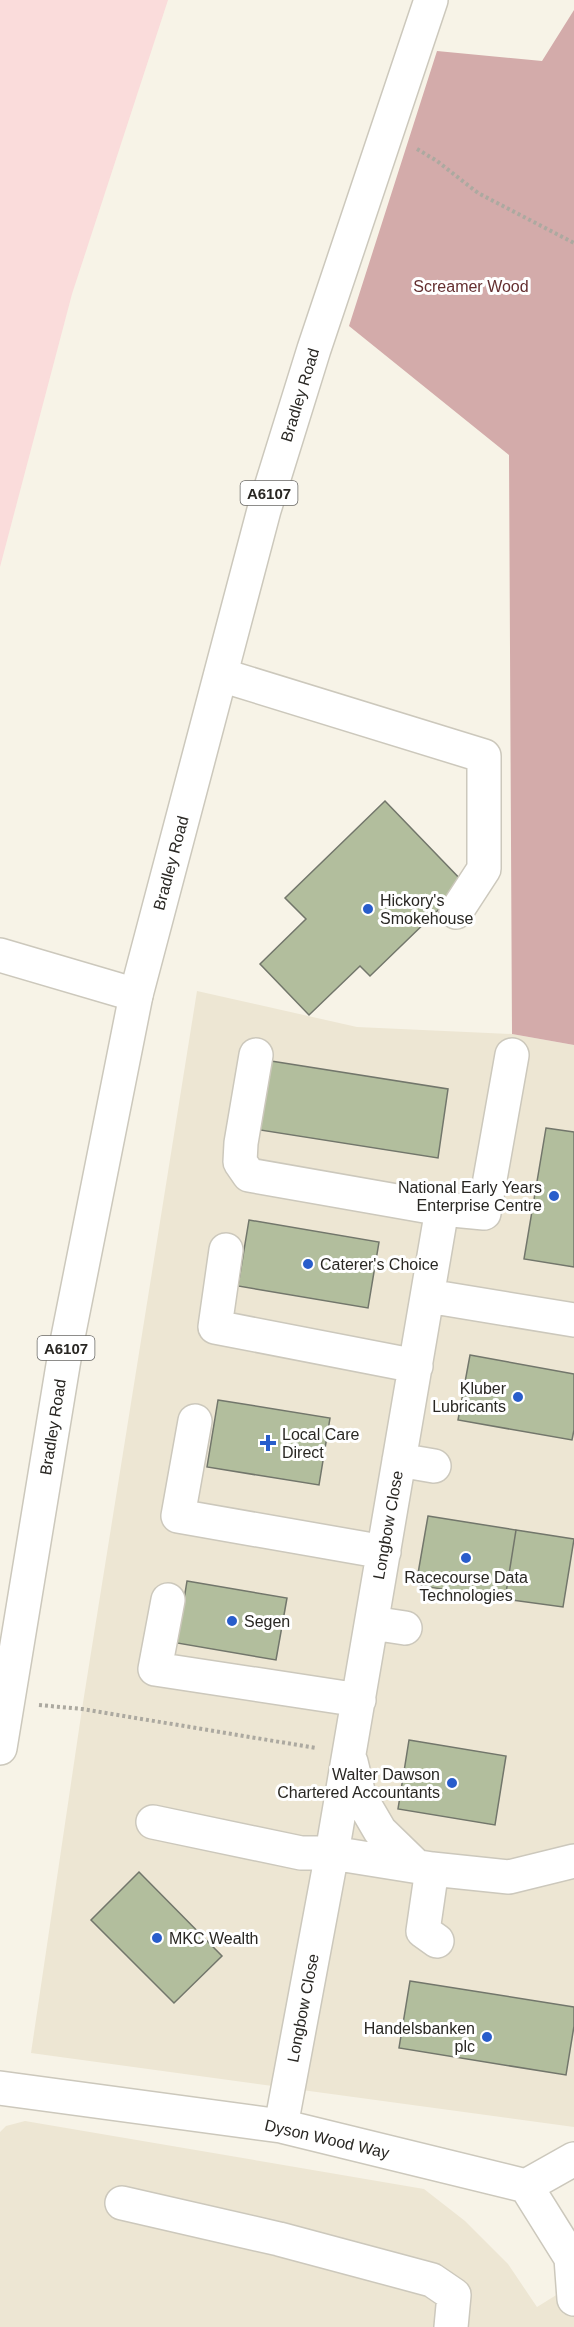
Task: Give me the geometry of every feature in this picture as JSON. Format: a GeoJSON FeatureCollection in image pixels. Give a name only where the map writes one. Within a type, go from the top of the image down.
{"type":"FeatureCollection","features":[{"type":"Feature","properties":{"kind":"street","name":"Bradley Road"},"geometry":{"type":"LineString","coordinates":[[0,1749],[66,1347],[136,995],[264,510],[314,349],[430,0]]}},
{"type":"Feature","properties":{"kind":"street"},"geometry":{"type":"LineString","coordinates":[[221,675],[484,756],[484,869],[456,912]]}},
{"type":"Feature","properties":{"kind":"street"},"geometry":{"type":"LineString","coordinates":[[0,955],[136,995]]}},
{"type":"Feature","properties":{"kind":"street"},"geometry":{"type":"LineString","coordinates":[[256,1055],[241,1143],[240,1162],[249,1174],[442,1209],[484,1213],[512,1055]]}},
{"type":"Feature","properties":{"kind":"street","name":"Longbow Close"},"geometry":{"type":"LineString","coordinates":[[281,2126],[350,1754],[442,1209]]}},
{"type":"Feature","properties":{"kind":"street"},"geometry":{"type":"LineString","coordinates":[[226,1250],[215,1327],[416,1366]]}},
{"type":"Feature","properties":{"kind":"street"},"geometry":{"type":"LineString","coordinates":[[428,1296],[574,1320]]}},
{"type":"Feature","properties":{"kind":"street"},"geometry":{"type":"LineString","coordinates":[[195,1421],[178,1516],[384,1552]]}},
{"type":"Feature","properties":{"kind":"street"},"geometry":{"type":"LineString","coordinates":[[399,1460],[434,1466]]}},
{"type":"Feature","properties":{"kind":"street"},"geometry":{"type":"LineString","coordinates":[[168,1600],[155,1670],[359,1700]]}},
{"type":"Feature","properties":{"kind":"street"},"geometry":{"type":"LineString","coordinates":[[372,1623],[405,1628]]}},
{"type":"Feature","properties":{"kind":"street","name":"Longbow Close"},"geometry":{"type":"LineString","coordinates":[[350,1754],[359,1795],[380,1831],[424,1867]]}},
{"type":"Feature","properties":{"kind":"street"},"geometry":{"type":"LineString","coordinates":[[153,1822],[301,1853],[332,1854],[509,1877],[574,1861]]}},
{"type":"Feature","properties":{"kind":"street"},"geometry":{"type":"LineString","coordinates":[[424,1867],[423,1931],[436,1941]]}},
{"type":"Feature","properties":{"kind":"street","name":"Dyson Wood Way"},"geometry":{"type":"LineString","coordinates":[[0,2088],[281,2126],[526,2186]]}},
{"type":"Feature","properties":{"kind":"street"},"geometry":{"type":"LineString","coordinates":[[574,2159],[526,2186],[571,2258],[574,2299]]}},
{"type":"Feature","properties":{"kind":"street"},"geometry":{"type":"LineString","coordinates":[[122,2203],[279,2239],[432,2280],[454,2295],[451,2327]]}},
{"type":"Feature","properties":{"kind":"path"},"geometry":{"type":"LineString","coordinates":[[386,134],[437,161],[478,193],[574,243]]}},
{"type":"Feature","properties":{"kind":"path"},"geometry":{"type":"LineString","coordinates":[[7,1702],[82,1709],[350,1754]]}},
{"type":"Feature","properties":{"kind":"shaded area"},"geometry":{"type":"Polygon","coordinates":[[[0,0],[168,0],[72,294],[0,567],[0,0]]]}},
{"type":"Feature","properties":{"kind":"shaded area"},"geometry":{"type":"Polygon","coordinates":[[[197,991],[357,1027],[512,1034],[574,1045],[574,2127],[31,2053],[82,1709],[197,991]]]}},
{"type":"Feature","properties":{"kind":"shaded area"},"geometry":{"type":"Polygon","coordinates":[[[25,2121],[424,2189],[465,2221],[508,2264],[537,2307],[574,2284],[574,2327],[0,2327],[0,2132],[6,2126],[25,2121]]]}},
{"type":"Feature","properties":{"kind":"green space","name":"Screamer Wood"},"geometry":{"type":"Polygon","coordinates":[[[574,10],[574,1045],[512,1034],[509,455],[349,326],[437,51],[542,61],[574,10]]]}},
{"type":"Feature","properties":{"kind":"building","name":"Hickory's Smokehouse"},"geometry":{"type":"Polygon","coordinates":[[[385,801],[465,884],[370,976],[360,966],[309,1015],[260,964],[306,919],[285,898],[385,801]]]}},
{"type":"Feature","properties":{"kind":"building"},"geometry":{"type":"Polygon","coordinates":[[[271,1061],[448,1089],[438,1158],[260,1130],[271,1061]]]}},
{"type":"Feature","properties":{"kind":"building","name":"National Early Years Enterprise Centre"},"geometry":{"type":"Polygon","coordinates":[[[546,1128],[574,1132],[574,1267],[524,1259],[546,1128]]]}},
{"type":"Feature","properties":{"kind":"building","name":"Caterer's Choice"},"geometry":{"type":"Polygon","coordinates":[[[249,1220],[379,1242],[368,1308],[238,1286],[249,1220]]]}},
{"type":"Feature","properties":{"kind":"building","name":"Kluber Lubricants"},"geometry":{"type":"Polygon","coordinates":[[[470,1355],[574,1374],[572,1440],[458,1420],[470,1355]]]}},
{"type":"Feature","properties":{"kind":"building","name":"Local Care Direct"},"geometry":{"type":"Polygon","coordinates":[[[218,1400],[330,1418],[319,1485],[207,1467],[218,1400]]]}},
{"type":"Feature","properties":{"kind":"building","name":"Racecourse Data Technologies"},"geometry":{"type":"Polygon","coordinates":[[[428,1516],[516,1530],[505,1599],[416,1585],[428,1516]]]}},
{"type":"Feature","properties":{"kind":"building"},"geometry":{"type":"Polygon","coordinates":[[[516,1530],[574,1539],[563,1607],[505,1599],[516,1530]]]}},
{"type":"Feature","properties":{"kind":"building","name":"Segen"},"geometry":{"type":"Polygon","coordinates":[[[187,1581],[287,1598],[276,1660],[177,1643],[187,1581]]]}},
{"type":"Feature","properties":{"kind":"building","name":"Walter Dawson Chartered Accountants"},"geometry":{"type":"Polygon","coordinates":[[[409,1740],[506,1756],[495,1825],[398,1809],[409,1740]]]}},
{"type":"Feature","properties":{"kind":"building","name":"MKC Wealth"},"geometry":{"type":"Polygon","coordinates":[[[139,1872],[222,1956],[174,2003],[91,1920],[139,1872]]]}},
{"type":"Feature","properties":{"kind":"building","name":"Handelsbanken plc"},"geometry":{"type":"Polygon","coordinates":[[[410,1981],[574,2007],[574,2026],[566,2075],[399,2048],[410,1981]]]}},
{"type":"Feature","properties":{"kind":"place","name":"Hickory's Smokehouse"},"geometry":{"type":"Point","coordinates":[368,909]}},
{"type":"Feature","properties":{"kind":"place","name":"National Early Years Enterprise Centre"},"geometry":{"type":"Point","coordinates":[554,1196]}},
{"type":"Feature","properties":{"kind":"place","name":"Caterer's Choice"},"geometry":{"type":"Point","coordinates":[308,1264]}},
{"type":"Feature","properties":{"kind":"place","name":"Kluber Lubricants"},"geometry":{"type":"Point","coordinates":[518,1397]}},
{"type":"Feature","properties":{"kind":"place","name":"Local Care Direct"},"geometry":{"type":"Point","coordinates":[268,1443]}},
{"type":"Feature","properties":{"kind":"place","name":"Racecourse Data Technologies"},"geometry":{"type":"Point","coordinates":[466,1558]}},
{"type":"Feature","properties":{"kind":"place","name":"Segen"},"geometry":{"type":"Point","coordinates":[232,1621]}},
{"type":"Feature","properties":{"kind":"place","name":"Walter Dawson Chartered Accountants"},"geometry":{"type":"Point","coordinates":[452,1783]}},
{"type":"Feature","properties":{"kind":"place","name":"MKC Wealth"},"geometry":{"type":"Point","coordinates":[157,1938]}},
{"type":"Feature","properties":{"kind":"place","name":"Handelsbanken plc"},"geometry":{"type":"Point","coordinates":[487,2037]}}]}
